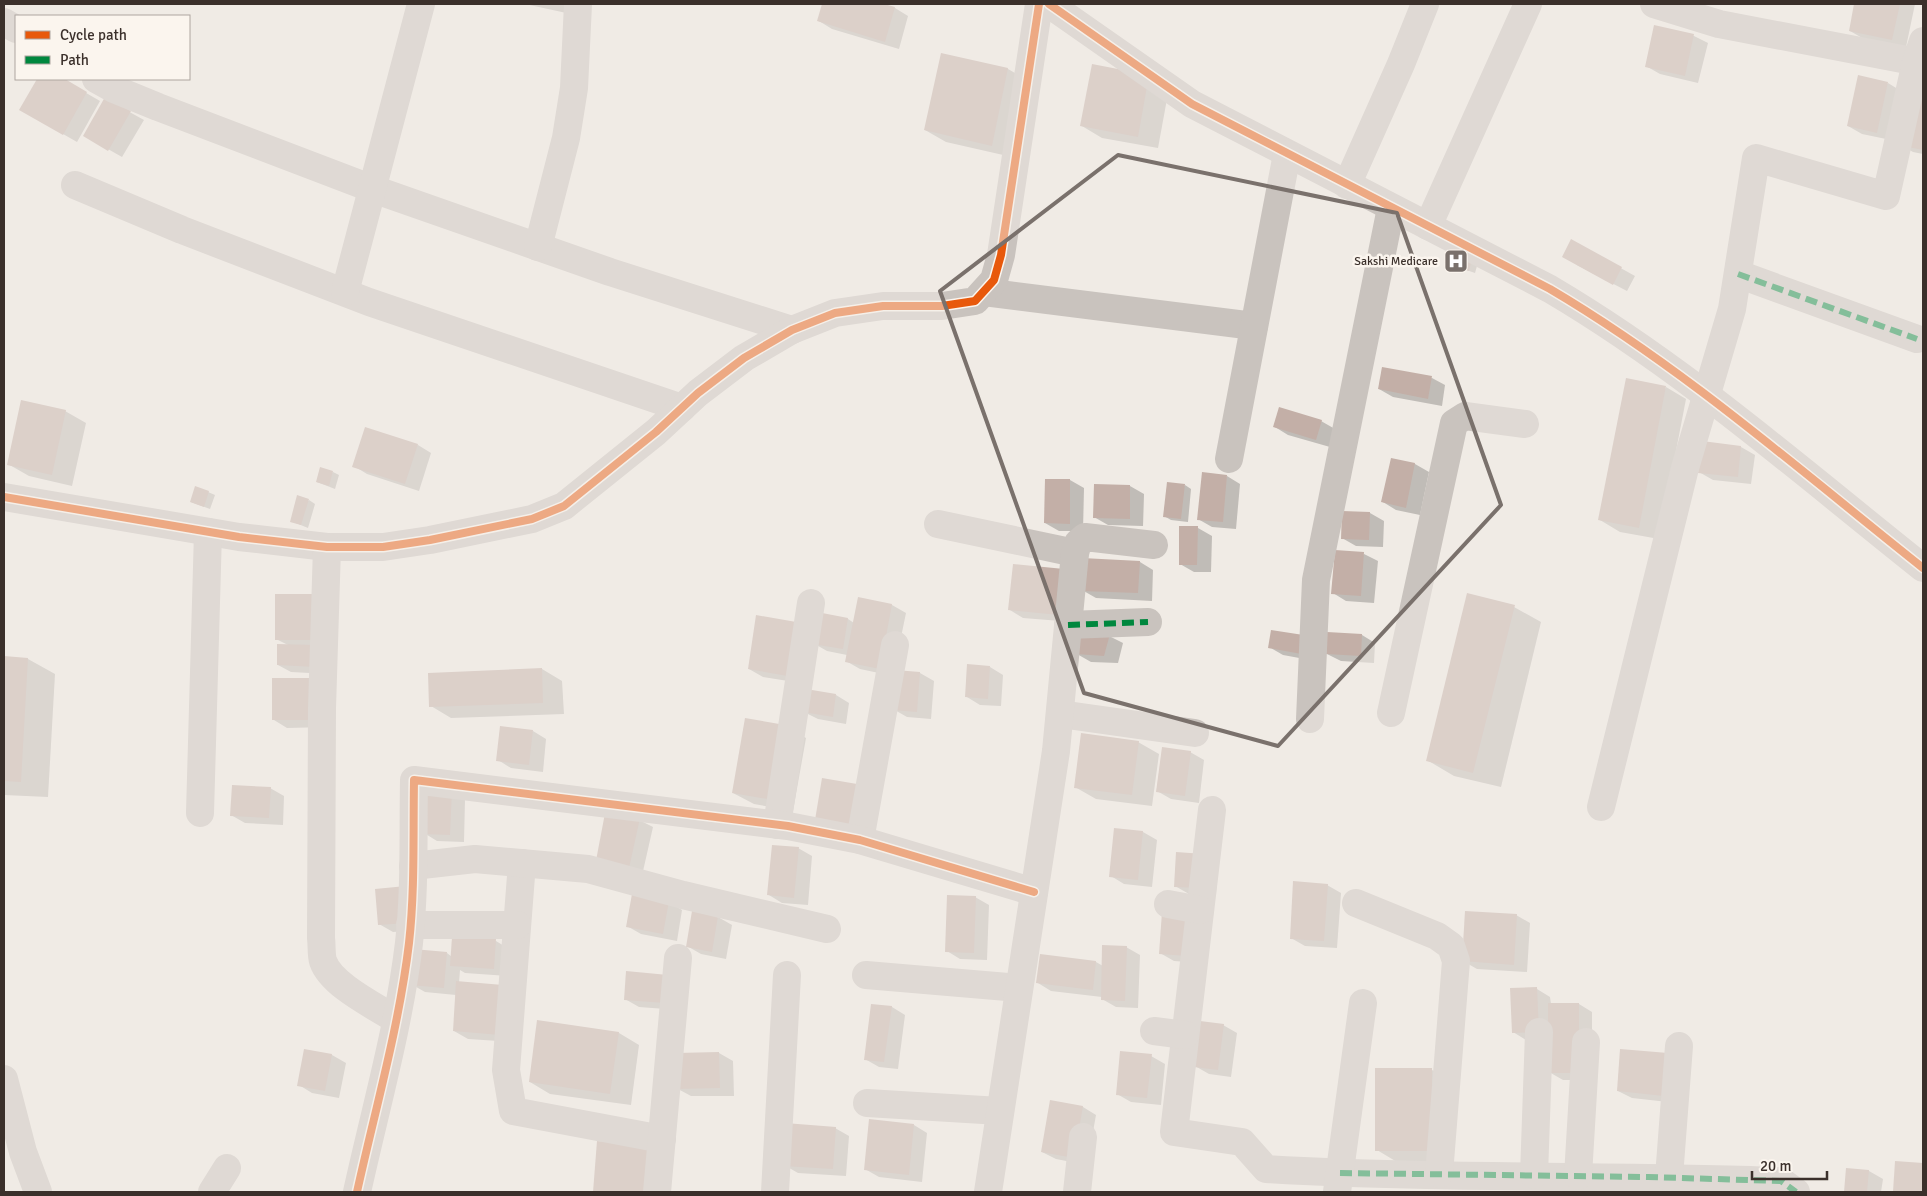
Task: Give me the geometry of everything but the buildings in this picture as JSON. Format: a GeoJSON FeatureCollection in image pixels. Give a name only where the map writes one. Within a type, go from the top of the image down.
{"type":"FeatureCollection","features":[{"type":"Feature","properties":{"kind":"street"},"geometry":{"type":"LineString","coordinates":[[345,292],[421,4]]}},
{"type":"Feature","properties":{"kind":"street"},"geometry":{"type":"LineString","coordinates":[[538,247],[566,138],[574,88],[578,4]]}},
{"type":"Feature","properties":{"kind":"street"},"geometry":{"type":"LineString","coordinates":[[4,497],[208,532],[327,547],[383,547],[430,540],[532,519],[564,506],[744,358],[792,330],[835,313],[883,306],[942,306],[975,301],[984,292],[994,280],[1001,255],[1039,4]]}},
{"type":"Feature","properties":{"kind":"street"},"geometry":{"type":"LineString","coordinates":[[1049,4],[1192,104],[1550,289],[1600,319],[1707,396],[1923,568]]}},
{"type":"Feature","properties":{"kind":"street"},"geometry":{"type":"LineString","coordinates":[[1347,184],[1401,64],[1425,4]]}},
{"type":"Feature","properties":{"kind":"street"},"geometry":{"type":"LineString","coordinates":[[1428,226],[1528,4]]}},
{"type":"Feature","properties":{"kind":"street"},"geometry":{"type":"LineString","coordinates":[[1601,807],[1685,468],[1732,308],[1756,158],[1886,196],[1921,55],[1719,24],[1654,4]]}},
{"type":"Feature","properties":{"kind":"street"},"geometry":{"type":"LineString","coordinates":[[4,22],[15,29]]}},
{"type":"Feature","properties":{"kind":"street"},"geometry":{"type":"LineString","coordinates":[[98,80],[114,89],[158,107],[373,189],[538,247],[792,330]]}},
{"type":"Feature","properties":{"kind":"street"},"geometry":{"type":"LineString","coordinates":[[1229,459],[1287,154]]}},
{"type":"Feature","properties":{"kind":"street"},"geometry":{"type":"LineString","coordinates":[[75,185],[182,230],[369,302],[682,408]]}},
{"type":"Feature","properties":{"kind":"street"},"geometry":{"type":"LineString","coordinates":[[1310,719],[1316,580],[1392,208]]}},
{"type":"Feature","properties":{"kind":"street"},"geometry":{"type":"LineString","coordinates":[[1738,274],[1917,339]]}},
{"type":"Feature","properties":{"kind":"street"},"geometry":{"type":"LineString","coordinates":[[984,292],[1254,326]]}},
{"type":"Feature","properties":{"kind":"street"},"geometry":{"type":"LineString","coordinates":[[1391,713],[1454,423],[1466,416],[1525,424]]}},
{"type":"Feature","properties":{"kind":"street"},"geometry":{"type":"LineString","coordinates":[[938,524],[1075,553]]}},
{"type":"Feature","properties":{"kind":"street"},"geometry":{"type":"LineString","coordinates":[[200,813],[208,532]]}},
{"type":"Feature","properties":{"kind":"street"},"geometry":{"type":"LineString","coordinates":[[988,1192],[1060,714],[1075,553],[1078,543],[1085,537],[1154,546]]}},
{"type":"Feature","properties":{"kind":"street"},"geometry":{"type":"LineString","coordinates":[[327,547],[322,708],[321,938],[323,960],[328,971],[339,982],[395,1019]]}},
{"type":"Feature","properties":{"kind":"street"},"geometry":{"type":"LineString","coordinates":[[777,825],[811,603]]}},
{"type":"Feature","properties":{"kind":"street"},"geometry":{"type":"LineString","coordinates":[[1068,625],[1148,622]]}},
{"type":"Feature","properties":{"kind":"street"},"geometry":{"type":"LineString","coordinates":[[860,840],[895,645]]}},
{"type":"Feature","properties":{"kind":"street"},"geometry":{"type":"LineString","coordinates":[[1060,714],[1195,733]]}},
{"type":"Feature","properties":{"kind":"street"},"geometry":{"type":"LineString","coordinates":[[357,1192],[395,1019],[410,925],[414,780],[777,825],[860,840],[1034,892]]}},
{"type":"Feature","properties":{"kind":"street"},"geometry":{"type":"LineString","coordinates":[[1212,810],[1174,1132],[1242,1142],[1266,1168],[1338,1183],[1439,1174],[1669,1177],[1781,1181],[1796,1192]]}},
{"type":"Feature","properties":{"kind":"street"},"geometry":{"type":"LineString","coordinates":[[413,866],[475,859],[588,869],[683,895],[826,929]]}},
{"type":"Feature","properties":{"kind":"street"},"geometry":{"type":"LineString","coordinates":[[522,864],[506,1070],[513,1111],[662,1139]]}},
{"type":"Feature","properties":{"kind":"street"},"geometry":{"type":"LineString","coordinates":[[1356,903],[1437,936],[1451,946],[1456,961],[1439,1174]]}},
{"type":"Feature","properties":{"kind":"street"},"geometry":{"type":"LineString","coordinates":[[1168,904],[1200,910]]}},
{"type":"Feature","properties":{"kind":"street"},"geometry":{"type":"LineString","coordinates":[[410,925],[517,925]]}},
{"type":"Feature","properties":{"kind":"street"},"geometry":{"type":"LineString","coordinates":[[657,1192],[678,958]]}},
{"type":"Feature","properties":{"kind":"street"},"geometry":{"type":"LineString","coordinates":[[775,1192],[787,975]]}},
{"type":"Feature","properties":{"kind":"street"},"geometry":{"type":"LineString","coordinates":[[866,975],[1019,988]]}},
{"type":"Feature","properties":{"kind":"street"},"geometry":{"type":"LineString","coordinates":[[1338,1183],[1363,1003]]}},
{"type":"Feature","properties":{"kind":"street"},"geometry":{"type":"LineString","coordinates":[[1154,1031],[1185,1035]]}},
{"type":"Feature","properties":{"kind":"street"},"geometry":{"type":"LineString","coordinates":[[1534,1175],[1539,1032]]}},
{"type":"Feature","properties":{"kind":"street"},"geometry":{"type":"LineString","coordinates":[[1578,1176],[1586,1042]]}},
{"type":"Feature","properties":{"kind":"street"},"geometry":{"type":"LineString","coordinates":[[1669,1177],[1679,1046]]}},
{"type":"Feature","properties":{"kind":"street"},"geometry":{"type":"LineString","coordinates":[[4,1079],[23,1152],[38,1192]]}},
{"type":"Feature","properties":{"kind":"street"},"geometry":{"type":"LineString","coordinates":[[867,1103],[1000,1111]]}},
{"type":"Feature","properties":{"kind":"street"},"geometry":{"type":"LineString","coordinates":[[1076,1192],[1083,1137]]}},
{"type":"Feature","properties":{"kind":"street"},"geometry":{"type":"LineString","coordinates":[[212,1192],[227,1168]]}},
{"type":"Feature","properties":{"kind":"highlighted area"},"geometry":{"type":"Polygon","coordinates":[[[1118,155],[1397,213],[1501,505],[1278,746],[1084,693],[940,291],[1118,155]]]}},
{"type":"Feature","properties":{"kind":"marked path"},"geometry":{"type":"LineString","coordinates":[[1738,274],[1917,339]]}},
{"type":"Feature","properties":{"kind":"marked path"},"geometry":{"type":"LineString","coordinates":[[1068,625],[1148,622]]}},
{"type":"Feature","properties":{"kind":"marked path"},"geometry":{"type":"LineString","coordinates":[[1340,1173],[1648,1177],[1781,1181],[1796,1192]]}},
{"type":"Feature","properties":{"kind":"cycle path"},"geometry":{"type":"LineString","coordinates":[[4,497],[239,537],[327,547],[383,547],[430,540],[532,519],[564,506],[656,432],[698,393],[744,358],[792,330],[835,313],[883,306],[942,306],[975,301],[994,280],[1001,255],[1039,4]]}},
{"type":"Feature","properties":{"kind":"cycle path"},"geometry":{"type":"LineString","coordinates":[[1049,4],[1192,104],[1550,289],[1600,320],[1648,352],[1741,422],[1923,568]]}},
{"type":"Feature","properties":{"kind":"cycle path"},"geometry":{"type":"LineString","coordinates":[[357,1192],[393,1037],[405,974],[411,923],[413,882],[414,780],[788,826],[860,840],[1034,892]]}},
{"type":"Feature","properties":{"kind":"place","name":"Sakshi Medicare"},"geometry":{"type":"Point","coordinates":[1456,261]}}]}
